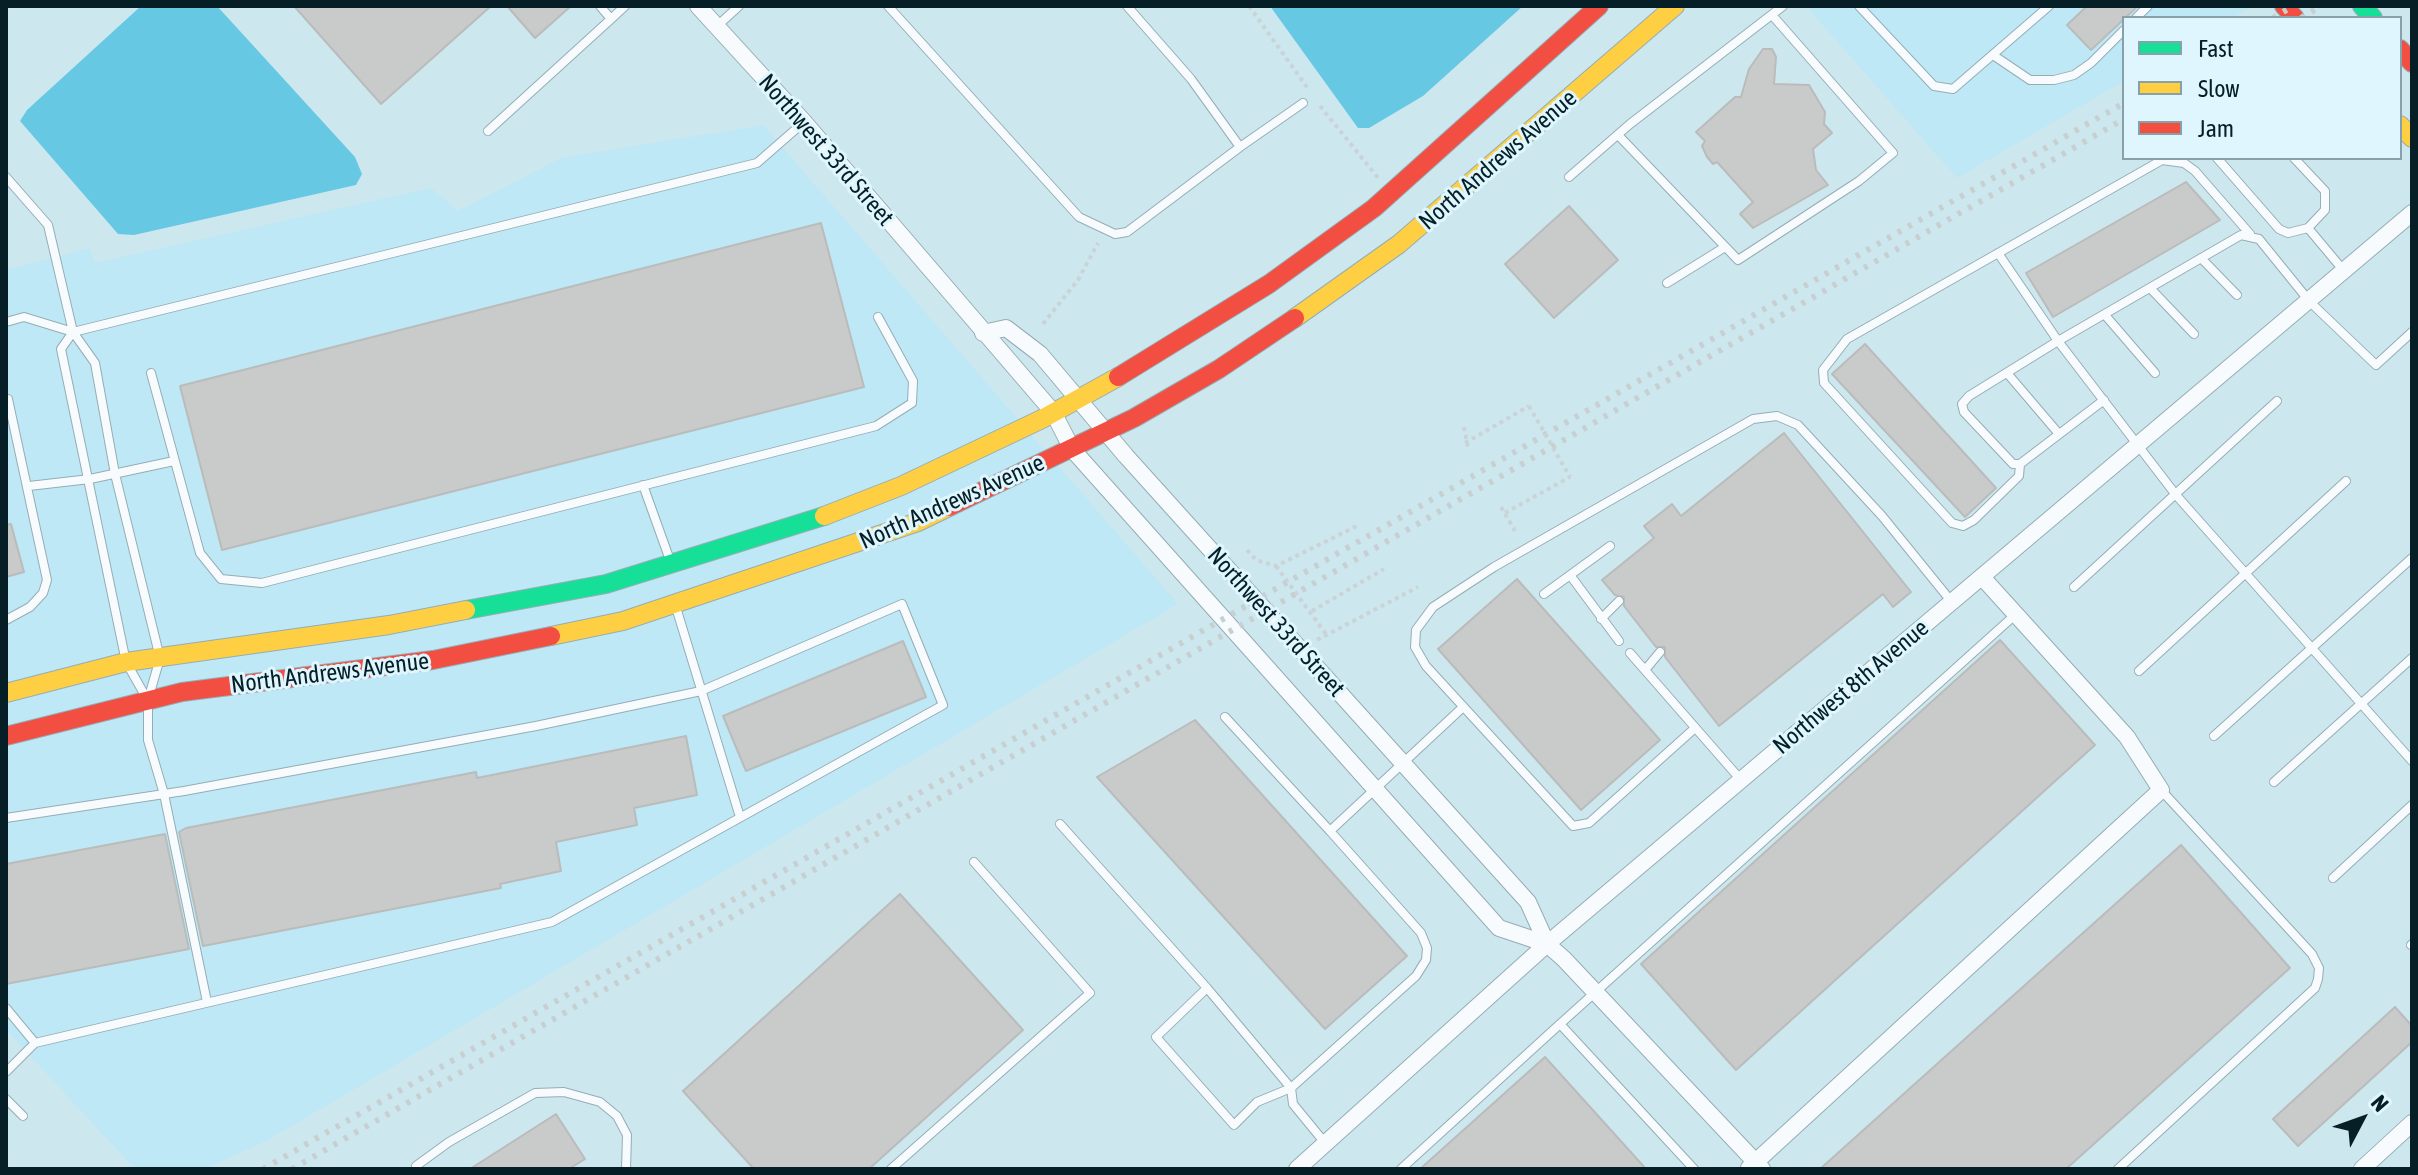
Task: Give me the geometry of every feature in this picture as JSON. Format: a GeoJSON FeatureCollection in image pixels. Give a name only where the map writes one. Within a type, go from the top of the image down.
{"type":"FeatureCollection","features":[{"type":"Feature","properties":{"kind":"street","name":"Northwest 33rd Street"},"geometry":{"type":"LineString","coordinates":[[698,6],[804,122],[1053,412],[1072,449],[1499,928],[1547,944]]}},
{"type":"Feature","properties":{"kind":"street","name":"North Andrews Avenue"},"geometry":{"type":"LineString","coordinates":[[6,693],[126,662],[389,625],[606,584],[833,513],[887,492],[1053,412],[1149,359],[1269,284],[1374,208],[1599,6]]}},
{"type":"Feature","properties":{"kind":"street","name":"North Andrews Avenue"},"geometry":{"type":"LineString","coordinates":[[6,736],[182,692],[433,660],[623,621],[918,522],[1072,449],[1219,369],[1399,244],[1675,6]]}},
{"type":"Feature","properties":{"kind":"street","name":"Northwest 8th Avenue"},"geometry":{"type":"LineString","coordinates":[[1297,1169],[1547,944],[2412,213]]}},
{"type":"Feature","properties":{"kind":"street","name":"Northwest 33rd Street"},"geometry":{"type":"LineString","coordinates":[[983,333],[1006,328],[1040,354],[1104,432],[1528,902],[1547,944],[1755,1167]]}},
{"type":"Feature","properties":{"kind":"street"},"geometry":{"type":"LineString","coordinates":[[1755,1167],[2161,790],[2127,737],[1982,577]]}},
{"type":"Feature","properties":{"kind":"street"},"geometry":{"type":"LineString","coordinates":[[2362,1169],[2412,1123]]}},
{"type":"Feature","properties":{"kind":"lane"},"geometry":{"type":"LineString","coordinates":[[600,6],[611,19]]}},
{"type":"Feature","properties":{"kind":"lane"},"geometry":{"type":"LineString","coordinates":[[488,131],[625,6]]}},
{"type":"Feature","properties":{"kind":"lane"},"geometry":{"type":"LineString","coordinates":[[716,27],[739,6]]}},
{"type":"Feature","properties":{"kind":"lane"},"geometry":{"type":"LineString","coordinates":[[888,6],[1079,217],[1094,227],[1115,234],[1127,232],[1303,103]]}},
{"type":"Feature","properties":{"kind":"lane"},"geometry":{"type":"LineString","coordinates":[[1127,6],[1191,79],[1240,147]]}},
{"type":"Feature","properties":{"kind":"lane"},"geometry":{"type":"LineString","coordinates":[[1569,177],[1783,6]]}},
{"type":"Feature","properties":{"kind":"lane"},"geometry":{"type":"LineString","coordinates":[[1859,6],[1934,86],[1953,89],[2049,6]]}},
{"type":"Feature","properties":{"kind":"lane"},"geometry":{"type":"LineString","coordinates":[[1618,135],[1738,260],[1859,181],[1893,153],[1772,15]]}},
{"type":"Feature","properties":{"kind":"lane"},"geometry":{"type":"LineString","coordinates":[[1993,55],[2030,80],[2054,80],[2074,75],[2091,63],[2122,32]]}},
{"type":"Feature","properties":{"kind":"lane"},"geometry":{"type":"LineString","coordinates":[[6,322],[24,317],[73,332],[757,163],[804,122]]}},
{"type":"Feature","properties":{"kind":"lane"},"geometry":{"type":"LineString","coordinates":[[2020,464],[2019,476],[1974,520],[1963,526],[1952,523],[1824,383],[1823,370],[1847,339],[2162,160],[2184,163],[2195,171],[2250,234],[2259,239],[2310,302],[2376,365],[2412,332]]}},
{"type":"Feature","properties":{"kind":"lane"},"geometry":{"type":"LineString","coordinates":[[2219,160],[2279,229],[2288,233],[2308,228],[2325,210],[2325,191],[2296,160]]}},
{"type":"Feature","properties":{"kind":"lane"},"geometry":{"type":"LineString","coordinates":[[6,177],[48,225],[61,266],[73,332],[95,363],[115,474],[160,658],[148,700],[148,740],[164,794],[207,1002]]}},
{"type":"Feature","properties":{"kind":"lane"},"geometry":{"type":"LineString","coordinates":[[2308,228],[2344,271]]}},
{"type":"Feature","properties":{"kind":"lane"},"geometry":{"type":"LineString","coordinates":[[2104,400],[2020,464],[2013,464],[1964,412],[1962,404],[1969,396],[2058,341],[2241,235],[2250,234]]}},
{"type":"Feature","properties":{"kind":"lane"},"geometry":{"type":"LineString","coordinates":[[1667,283],[1725,247]]}},
{"type":"Feature","properties":{"kind":"lane"},"geometry":{"type":"LineString","coordinates":[[1998,253],[2058,341],[2176,495],[2412,761]]}},
{"type":"Feature","properties":{"kind":"lane"},"geometry":{"type":"LineString","coordinates":[[2201,258],[2237,295]]}},
{"type":"Feature","properties":{"kind":"lane"},"geometry":{"type":"LineString","coordinates":[[2150,288],[2194,334]]}},
{"type":"Feature","properties":{"kind":"lane"},"geometry":{"type":"LineString","coordinates":[[2105,315],[2155,373]]}},
{"type":"Feature","properties":{"kind":"lane"},"geometry":{"type":"LineString","coordinates":[[151,373],[200,553],[221,579],[262,583],[876,426],[912,403],[913,381],[878,317]]}},
{"type":"Feature","properties":{"kind":"lane"},"geometry":{"type":"LineString","coordinates":[[73,332],[61,349],[126,662],[148,700]]}},
{"type":"Feature","properties":{"kind":"lane"},"geometry":{"type":"LineString","coordinates":[[2007,373],[2059,434]]}},
{"type":"Feature","properties":{"kind":"lane"},"geometry":{"type":"LineString","coordinates":[[6,620],[30,607],[43,593],[47,580],[8,399]]}},
{"type":"Feature","properties":{"kind":"lane"},"geometry":{"type":"LineString","coordinates":[[2074,587],[2277,401]]}},
{"type":"Feature","properties":{"kind":"lane"},"geometry":{"type":"LineString","coordinates":[[1695,728],[1589,823],[1573,826],[1426,666],[1415,647],[1416,630],[1433,607],[1494,567],[1753,419],[1777,416],[1798,425],[1882,516],[1952,602]]}},
{"type":"Feature","properties":{"kind":"lane"},"geometry":{"type":"LineString","coordinates":[[29,486],[90,479],[174,461]]}},
{"type":"Feature","properties":{"kind":"lane"},"geometry":{"type":"LineString","coordinates":[[2139,671],[2346,481]]}},
{"type":"Feature","properties":{"kind":"lane"},"geometry":{"type":"LineString","coordinates":[[643,485],[671,564]]}},
{"type":"Feature","properties":{"kind":"lane"},"geometry":{"type":"LineString","coordinates":[[1544,594],[1610,546]]}},
{"type":"Feature","properties":{"kind":"lane"},"geometry":{"type":"LineString","coordinates":[[2214,736],[2412,558]]}},
{"type":"Feature","properties":{"kind":"lane"},"geometry":{"type":"LineString","coordinates":[[1570,575],[1619,641]]}},
{"type":"Feature","properties":{"kind":"lane"},"geometry":{"type":"LineString","coordinates":[[1601,619],[1619,601]]}},
{"type":"Feature","properties":{"kind":"lane"},"geometry":{"type":"LineString","coordinates":[[675,604],[740,817]]}},
{"type":"Feature","properties":{"kind":"lane"},"geometry":{"type":"LineString","coordinates":[[6,818],[164,794],[536,726],[701,691],[902,604],[943,705],[552,922],[35,1043],[6,1072]]}},
{"type":"Feature","properties":{"kind":"lane"},"geometry":{"type":"LineString","coordinates":[[1401,1169],[1594,991],[2016,614]]}},
{"type":"Feature","properties":{"kind":"lane"},"geometry":{"type":"LineString","coordinates":[[1645,670],[1660,652]]}},
{"type":"Feature","properties":{"kind":"lane"},"geometry":{"type":"LineString","coordinates":[[1630,653],[1741,780]]}},
{"type":"Feature","properties":{"kind":"lane"},"geometry":{"type":"LineString","coordinates":[[2274,782],[2412,658]]}},
{"type":"Feature","properties":{"kind":"lane"},"geometry":{"type":"LineString","coordinates":[[1330,831],[1462,708]]}},
{"type":"Feature","properties":{"kind":"lane"},"geometry":{"type":"LineString","coordinates":[[1207,988],[1156,1037],[1234,1125],[1257,1102],[1291,1088],[1416,976],[1426,960],[1427,948],[1421,933],[1225,717]]}},
{"type":"Feature","properties":{"kind":"lane"},"geometry":{"type":"LineString","coordinates":[[2118,1169],[2315,988],[2318,979],[2319,968],[2312,954],[2161,790]]}},
{"type":"Feature","properties":{"kind":"lane"},"geometry":{"type":"LineString","coordinates":[[2333,878],[2412,805]]}},
{"type":"Feature","properties":{"kind":"lane"},"geometry":{"type":"LineString","coordinates":[[1060,824],[1207,988],[1291,1088],[1293,1104],[1325,1143]]}},
{"type":"Feature","properties":{"kind":"lane"},"geometry":{"type":"LineString","coordinates":[[891,1169],[1090,993],[974,862]]}},
{"type":"Feature","properties":{"kind":"lane"},"geometry":{"type":"LineString","coordinates":[[6,1008],[35,1043]]}},
{"type":"Feature","properties":{"kind":"lane"},"geometry":{"type":"LineString","coordinates":[[1560,1024],[1694,1169]]}},
{"type":"Feature","properties":{"kind":"lane"},"geometry":{"type":"LineString","coordinates":[[418,1169],[416,1166],[449,1142],[535,1093],[564,1092],[600,1102],[617,1116],[627,1135],[626,1169]]}},
{"type":"Feature","properties":{"kind":"lane"},"geometry":{"type":"LineString","coordinates":[[6,1099],[23,1116]]}},
{"type":"Feature","properties":{"kind":"path"},"geometry":{"type":"LineString","coordinates":[[1249,6],[1321,107],[1380,179]]}},
{"type":"Feature","properties":{"kind":"path"},"geometry":{"type":"LineString","coordinates":[[1043,324],[1078,280],[1098,243]]}},
{"type":"Feature","properties":{"kind":"path"},"geometry":{"type":"LineString","coordinates":[[1464,427],[1466,445],[1529,406],[1570,477],[1505,513]]}},
{"type":"Feature","properties":{"kind":"path"},"geometry":{"type":"LineString","coordinates":[[1501,507],[1515,531]]}},
{"type":"Feature","properties":{"kind":"path"},"geometry":{"type":"LineString","coordinates":[[1276,566],[1359,525]]}},
{"type":"Feature","properties":{"kind":"path"},"geometry":{"type":"LineString","coordinates":[[1247,550],[1256,560],[1276,566],[1312,611],[1326,635]]}},
{"type":"Feature","properties":{"kind":"path"},"geometry":{"type":"LineString","coordinates":[[1312,611],[1384,569]]}},
{"type":"Feature","properties":{"kind":"path"},"geometry":{"type":"LineString","coordinates":[[1317,640],[1418,587]]}},
{"type":"Feature","properties":{"kind":"shaded area"},"geometry":{"type":"Polygon","coordinates":[[[1806,6],[2252,6],[2235,16],[2122,16],[2122,82],[1957,178],[1806,6]]]}},
{"type":"Feature","properties":{"kind":"shaded area"},"geometry":{"type":"Polygon","coordinates":[[[763,125],[1178,604],[268,1140],[205,1169],[135,1169],[6,1030],[6,270],[90,248],[95,263],[431,188],[458,211],[561,158],[763,125]]]}},
{"type":"Feature","properties":{"kind":"water"},"geometry":{"type":"Polygon","coordinates":[[[141,6],[217,6],[355,157],[362,174],[356,185],[134,235],[118,234],[20,121],[27,110],[141,6]]]}},
{"type":"Feature","properties":{"kind":"water"},"geometry":{"type":"Polygon","coordinates":[[[1270,6],[1523,6],[1423,96],[1369,128],[1358,128],[1270,6]]]}},
{"type":"Feature","properties":{"kind":"building"},"geometry":{"type":"Polygon","coordinates":[[[294,6],[491,6],[381,104],[294,6]]]}},
{"type":"Feature","properties":{"kind":"building"},"geometry":{"type":"Polygon","coordinates":[[[507,6],[571,6],[535,38],[507,6]]]}},
{"type":"Feature","properties":{"kind":"building"},"geometry":{"type":"Polygon","coordinates":[[[2087,6],[2138,6],[2127,16],[2122,16],[2122,21],[2091,50],[2067,25],[2087,6]]]}},
{"type":"Feature","properties":{"kind":"building"},"geometry":{"type":"Polygon","coordinates":[[[1763,49],[1772,49],[1776,57],[1774,84],[1809,85],[1825,112],[1824,124],[1832,133],[1813,149],[1816,170],[1828,185],[1753,228],[1740,214],[1753,202],[1717,162],[1713,164],[1707,157],[1702,146],[1705,141],[1696,132],[1735,97],[1741,97],[1749,69],[1763,49]]]}},
{"type":"Feature","properties":{"kind":"building"},"geometry":{"type":"Polygon","coordinates":[[[2186,182],[2220,220],[2053,317],[2026,273],[2186,182]]]}},
{"type":"Feature","properties":{"kind":"building"},"geometry":{"type":"Polygon","coordinates":[[[1569,206],[1618,260],[1554,318],[1505,264],[1569,206]]]}},
{"type":"Feature","properties":{"kind":"building"},"geometry":{"type":"Polygon","coordinates":[[[821,223],[864,387],[222,550],[180,386],[821,223]]]}},
{"type":"Feature","properties":{"kind":"building"},"geometry":{"type":"Polygon","coordinates":[[[1865,344],[1996,488],[1965,517],[1832,374],[1865,344]]]}},
{"type":"Feature","properties":{"kind":"building"},"geometry":{"type":"Polygon","coordinates":[[[1784,433],[1911,592],[1893,607],[1883,594],[1719,726],[1665,657],[1665,647],[1656,647],[1624,606],[1624,597],[1615,595],[1602,580],[1654,538],[1644,526],[1672,504],[1681,516],[1784,433]]]}},
{"type":"Feature","properties":{"kind":"building"},"geometry":{"type":"Polygon","coordinates":[[[11,524],[24,572],[6,577],[6,525],[11,524]]]}},
{"type":"Feature","properties":{"kind":"building"},"geometry":{"type":"Polygon","coordinates":[[[1517,579],[1660,740],[1581,810],[1438,649],[1517,579]]]}},
{"type":"Feature","properties":{"kind":"building"},"geometry":{"type":"Polygon","coordinates":[[[2000,640],[2095,745],[1736,1070],[1641,964],[2000,640]]]}},
{"type":"Feature","properties":{"kind":"building"},"geometry":{"type":"Polygon","coordinates":[[[903,641],[926,697],[746,771],[723,716],[903,641]]]}},
{"type":"Feature","properties":{"kind":"building"},"geometry":{"type":"Polygon","coordinates":[[[1195,720],[1407,956],[1325,1029],[1097,777],[1195,720]]]}},
{"type":"Feature","properties":{"kind":"building"},"geometry":{"type":"Polygon","coordinates":[[[686,736],[697,795],[634,808],[637,825],[556,842],[561,871],[500,884],[501,888],[203,946],[179,832],[186,828],[476,772],[477,778],[686,736]]]}},
{"type":"Feature","properties":{"kind":"building"},"geometry":{"type":"Polygon","coordinates":[[[165,834],[189,949],[6,984],[6,864],[165,834]]]}},
{"type":"Feature","properties":{"kind":"building"},"geometry":{"type":"Polygon","coordinates":[[[2181,845],[2290,968],[2066,1169],[1820,1169],[2181,845]]]}},
{"type":"Feature","properties":{"kind":"building"},"geometry":{"type":"Polygon","coordinates":[[[900,894],[1023,1030],[869,1169],[754,1169],[683,1091],[900,894]]]}},
{"type":"Feature","properties":{"kind":"building"},"geometry":{"type":"Polygon","coordinates":[[[2395,1007],[2412,1026],[2412,1042],[2298,1146],[2273,1119],[2395,1007]]]}},
{"type":"Feature","properties":{"kind":"building"},"geometry":{"type":"Polygon","coordinates":[[[1545,1057],[1646,1169],[1420,1169],[1545,1057]]]}},
{"type":"Feature","properties":{"kind":"building"},"geometry":{"type":"Polygon","coordinates":[[[556,1114],[585,1159],[569,1169],[470,1169],[556,1114]]]}},
{"type":"Feature","properties":{"kind":"railway"},"geometry":{"type":"LineString","coordinates":[[2276,16],[2293,6]]}},
{"type":"Feature","properties":{"kind":"railway"},"geometry":{"type":"LineString","coordinates":[[2304,16],[2321,6]]}},
{"type":"Feature","properties":{"kind":"railway"},"geometry":{"type":"LineString","coordinates":[[263,1169],[2122,104]]}},
{"type":"Feature","properties":{"kind":"railway"},"geometry":{"type":"LineString","coordinates":[[292,1169],[2122,120]]}},
{"type":"Feature","properties":{"kind":"traffic: fast"},"geometry":{"type":"LineString","coordinates":[[2362,6],[2371,16]]}},
{"type":"Feature","properties":{"kind":"traffic: fast"},"geometry":{"type":"LineString","coordinates":[[466,610],[606,584],[824,516]]}},
{"type":"Feature","properties":{"kind":"traffic: slow"},"geometry":{"type":"LineString","coordinates":[[1295,318],[1399,244],[1675,6]]}},
{"type":"Feature","properties":{"kind":"traffic: slow"},"geometry":{"type":"LineString","coordinates":[[2402,127],[2412,138]]}},
{"type":"Feature","properties":{"kind":"traffic: slow"},"geometry":{"type":"LineString","coordinates":[[824,516],[901,486],[1042,419],[1118,377]]}},
{"type":"Feature","properties":{"kind":"traffic: slow"},"geometry":{"type":"LineString","coordinates":[[551,636],[623,621],[918,522],[949,507]]}},
{"type":"Feature","properties":{"kind":"traffic: slow"},"geometry":{"type":"LineString","coordinates":[[6,693],[126,662],[389,625],[466,610]]}},
{"type":"Feature","properties":{"kind":"traffic: jam"},"geometry":{"type":"LineString","coordinates":[[1118,377],[1269,284],[1374,208],[1599,6]]}},
{"type":"Feature","properties":{"kind":"traffic: jam"},"geometry":{"type":"LineString","coordinates":[[2284,6],[2293,16]]}},
{"type":"Feature","properties":{"kind":"traffic: jam"},"geometry":{"type":"LineString","coordinates":[[2402,51],[2412,63]]}},
{"type":"Feature","properties":{"kind":"traffic: jam"},"geometry":{"type":"LineString","coordinates":[[949,507],[1134,418],[1219,369],[1295,318]]}},
{"type":"Feature","properties":{"kind":"traffic: jam"},"geometry":{"type":"LineString","coordinates":[[6,736],[182,692],[433,660],[551,636]]}}]}
